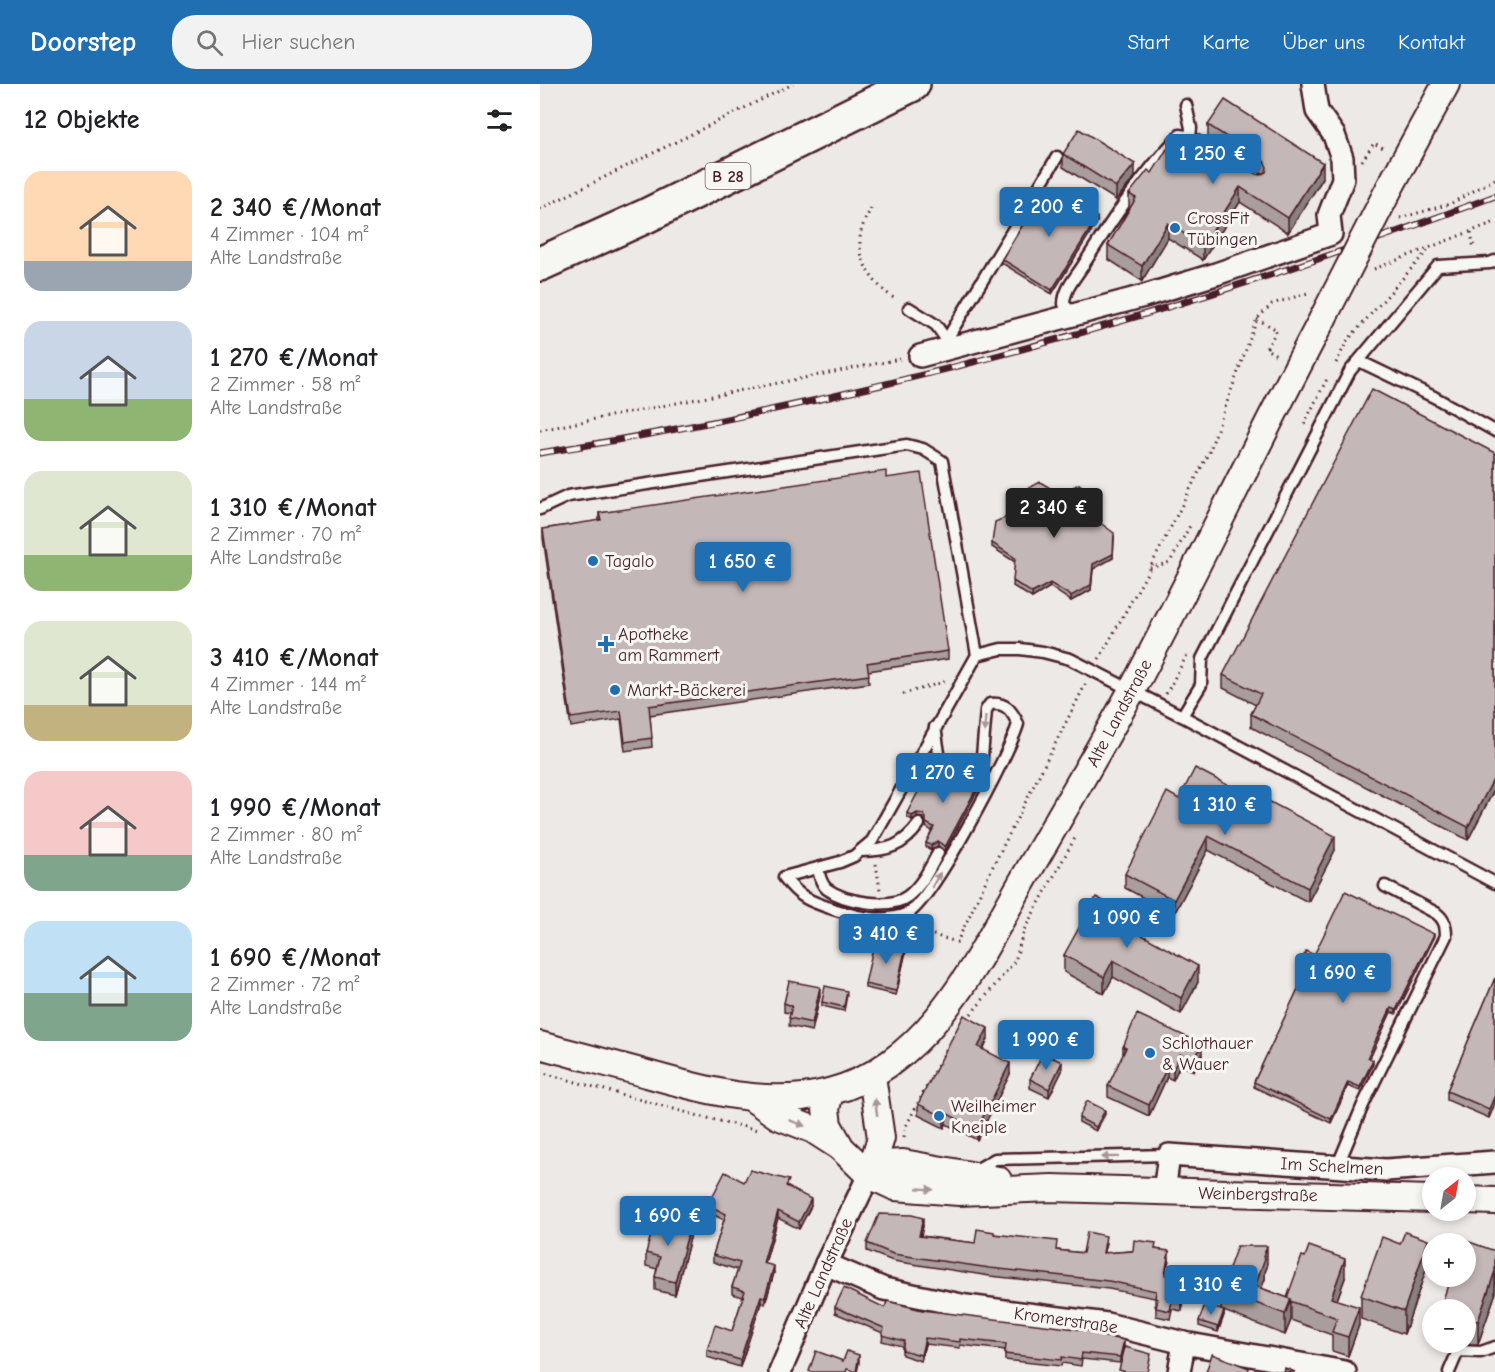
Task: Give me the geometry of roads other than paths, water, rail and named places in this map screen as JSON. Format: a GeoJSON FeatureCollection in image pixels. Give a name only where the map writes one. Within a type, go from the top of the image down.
{"type":"FeatureCollection","features":[{"type":"Feature","properties":{"kind":"main road","name":"B 28"},"geometry":{"type":"LineString","coordinates":[[540,264],[646,216],[913,84]]}},
{"type":"Feature","properties":{"kind":"street"},"geometry":{"type":"LineString","coordinates":[[920,356],[1080,314],[1216,274],[1331,234],[1329,215],[1343,179],[1342,159],[1334,135],[1317,111],[1312,84]]}},
{"type":"Feature","properties":{"kind":"street","name":"Alte Landstraße"},"geometry":{"type":"LineString","coordinates":[[540,1045],[696,1088],[752,1098],[784,1099],[830,1092],[872,1076],[911,1047],[938,1018],[965,980],[1080,785],[1141,695],[1271,416],[1446,84]]}},
{"type":"Feature","properties":{"kind":"street","name":"Alte Landstraße"},"geometry":{"type":"LineString","coordinates":[[780,1372],[826,1264],[869,1175],[881,1138],[872,1076]]}},
{"type":"Feature","properties":{"kind":"street"},"geometry":{"type":"LineString","coordinates":[[830,1092],[825,1108],[828,1125],[841,1148]]}},
{"type":"Feature","properties":{"kind":"street"},"geometry":{"type":"LineString","coordinates":[[752,1098],[778,1116],[812,1129],[841,1148],[869,1175],[895,1187],[959,1192],[1052,1188]]}},
{"type":"Feature","properties":{"kind":"street"},"geometry":{"type":"LineString","coordinates":[[881,1138],[903,1163]]}},
{"type":"Feature","properties":{"kind":"street"},"geometry":{"type":"LineString","coordinates":[[1164,1192],[1169,1155]]}},
{"type":"Feature","properties":{"kind":"street","name":"Im Schelmen"},"geometry":{"type":"LineString","coordinates":[[1169,1155],[1386,1170],[1495,1162]]}},
{"type":"Feature","properties":{"kind":"street"},"geometry":{"type":"LineString","coordinates":[[869,1175],[883,1164],[903,1163],[1052,1188]]}},
{"type":"Feature","properties":{"kind":"street","name":"Weinbergstraße"},"geometry":{"type":"LineString","coordinates":[[1052,1188],[1422,1199]]}},
{"type":"Feature","properties":{"kind":"street"},"geometry":{"type":"LineString","coordinates":[[1476,1200],[1495,1201]]}},
{"type":"Feature","properties":{"kind":"street","name":"Kromerstraße"},"geometry":{"type":"LineString","coordinates":[[826,1264],[884,1289],[966,1306],[1107,1324],[1184,1343],[1345,1372]]}},
{"type":"Feature","properties":{"kind":"street"},"geometry":{"type":"LineString","coordinates":[[1179,1372],[1184,1343]]}},
{"type":"Feature","properties":{"kind":"lane"},"geometry":{"type":"LineString","coordinates":[[1186,105],[1191,128],[1190,137]]}},
{"type":"Feature","properties":{"kind":"lane"},"geometry":{"type":"LineString","coordinates":[[1080,314],[1066,308],[1064,298],[1066,291],[1138,184],[1180,135],[1190,137],[1217,154]]}},
{"type":"Feature","properties":{"kind":"lane"},"geometry":{"type":"LineString","coordinates":[[952,348],[950,334],[1057,157]]}},
{"type":"Feature","properties":{"kind":"lane"},"geometry":{"type":"LineString","coordinates":[[1182,716],[1201,685],[1202,659],[1350,371],[1438,266],[1495,261]]}},
{"type":"Feature","properties":{"kind":"lane"},"geometry":{"type":"LineString","coordinates":[[909,308],[936,325],[952,348]]}},
{"type":"Feature","properties":{"kind":"lane"},"geometry":{"type":"LineString","coordinates":[[1359,361],[1434,397],[1495,431]]}},
{"type":"Feature","properties":{"kind":"lane"},"geometry":{"type":"LineString","coordinates":[[540,508],[568,496],[907,445],[923,449],[942,461],[977,655]]}},
{"type":"Feature","properties":{"kind":"lane"},"geometry":{"type":"LineString","coordinates":[[975,778],[981,768],[986,710],[990,704],[1002,704],[1010,708],[1018,724],[1014,739],[930,891],[918,906],[909,912],[886,919],[861,917],[815,903],[794,891],[784,877],[840,862],[854,856],[872,840],[977,655],[1001,649],[1043,652],[1070,659],[1141,695]]}},
{"type":"Feature","properties":{"kind":"lane","name":"Alte Landstraße"},"geometry":{"type":"LineString","coordinates":[[1141,695],[1495,883]]}},
{"type":"Feature","properties":{"kind":"lane"},"geometry":{"type":"LineString","coordinates":[[935,727],[943,779]]}},
{"type":"Feature","properties":{"kind":"lane"},"geometry":{"type":"LineString","coordinates":[[861,851],[892,847],[909,838],[919,824]]}},
{"type":"Feature","properties":{"kind":"lane"},"geometry":{"type":"LineString","coordinates":[[818,868],[820,878],[826,888],[839,895],[882,904],[906,898],[923,879],[938,853]]}},
{"type":"Feature","properties":{"kind":"lane"},"geometry":{"type":"LineString","coordinates":[[1337,1167],[1363,1105],[1446,936],[1446,927],[1442,918],[1385,886]]}},
{"type":"Feature","properties":{"kind":"lane","name":"Im Schelmen"},"geometry":{"type":"LineString","coordinates":[[967,1175],[994,1159],[1169,1155]]}},
{"type":"Feature","properties":{"kind":"lane"},"geometry":{"type":"LineString","coordinates":[[1449,1372],[1458,1351],[1481,1352],[1495,1347]]}},
{"type":"Feature","properties":{"kind":"railway"},"geometry":{"type":"LineString","coordinates":[[540,453],[662,432],[784,407],[1024,348],[1143,315],[1261,278],[1495,196]]}},
{"type":"Feature","properties":{"kind":"place","name":"CrossFit Tübingen"},"geometry":{"type":"Point","coordinates":[1175,228]}},
{"type":"Feature","properties":{"kind":"place","name":"Tagalo"},"geometry":{"type":"Point","coordinates":[593,561]}},
{"type":"Feature","properties":{"kind":"place","name":"Apotheke am Rammert"},"geometry":{"type":"Point","coordinates":[606,644]}},
{"type":"Feature","properties":{"kind":"place","name":"Markt-Bäckerei"},"geometry":{"type":"Point","coordinates":[615,690]}},
{"type":"Feature","properties":{"kind":"place","name":"Schlothauer & Wauer"},"geometry":{"type":"Point","coordinates":[1150,1053]}},
{"type":"Feature","properties":{"kind":"place","name":"Weilheimer Kneiple"},"geometry":{"type":"Point","coordinates":[939,1116]}}]}
